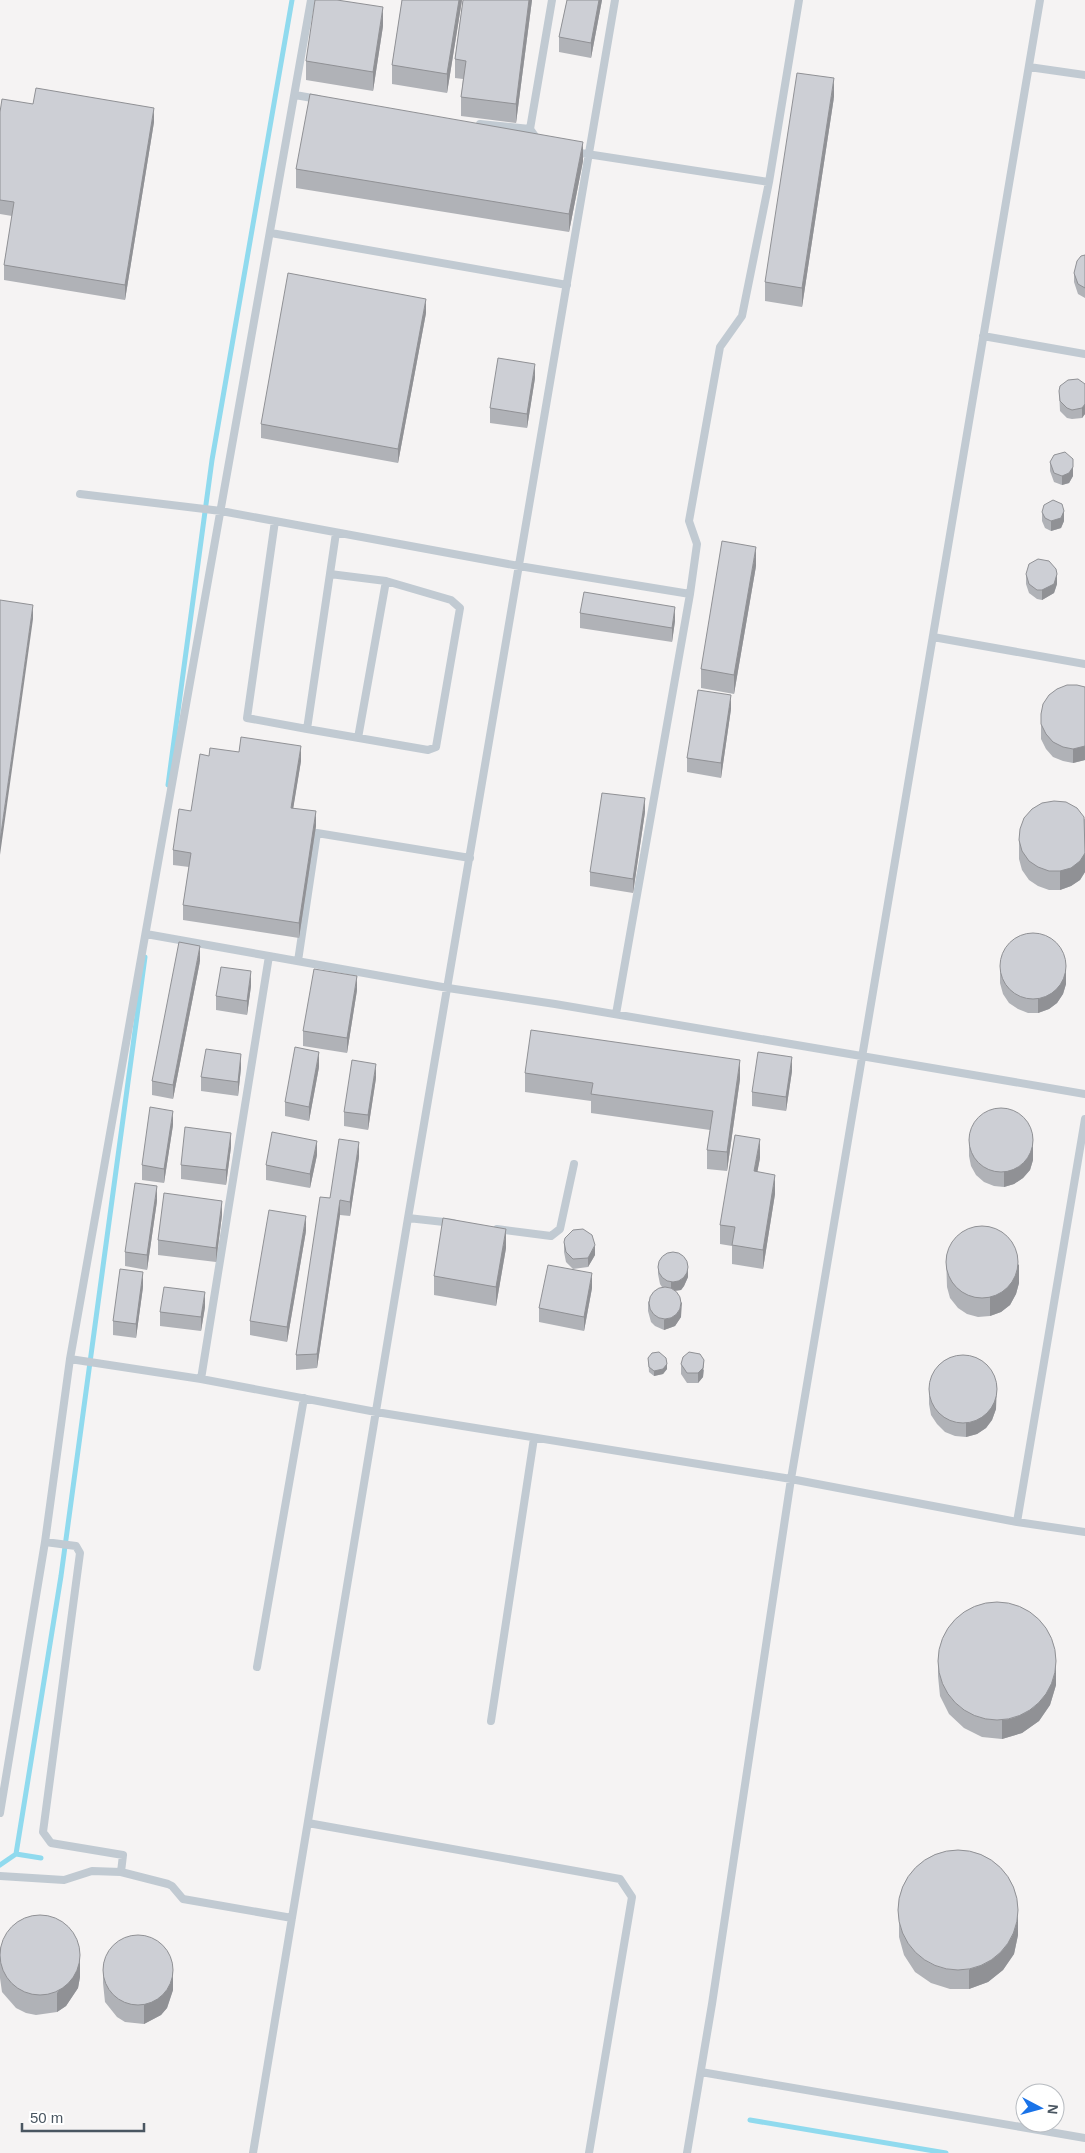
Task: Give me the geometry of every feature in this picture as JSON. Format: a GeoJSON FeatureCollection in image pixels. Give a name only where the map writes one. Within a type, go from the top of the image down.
{"type":"FeatureCollection","features":[{"type":"Feature","properties":{"kind":"lane"},"geometry":{"type":"LineString","coordinates":[[0,1813],[45,1542],[70,1358],[311,0]]}},
{"type":"Feature","properties":{"kind":"lane"},"geometry":{"type":"LineString","coordinates":[[544,145],[534,137],[530,130],[552,0]]}},
{"type":"Feature","properties":{"kind":"lane"},"geometry":{"type":"LineString","coordinates":[[253,2153],[408,1218],[615,0]]}},
{"type":"Feature","properties":{"kind":"lane"},"geometry":{"type":"LineString","coordinates":[[616,1014],[698,544],[689,521],[720,346],[742,316],[769,182],[798,0]]}},
{"type":"Feature","properties":{"kind":"lane"},"geometry":{"type":"LineString","coordinates":[[687,2153],[791,1479],[1040,0]]}},
{"type":"Feature","properties":{"kind":"lane"},"geometry":{"type":"LineString","coordinates":[[1029,66],[1085,76]]}},
{"type":"Feature","properties":{"kind":"lane"},"geometry":{"type":"LineString","coordinates":[[295,96],[324,100]]}},
{"type":"Feature","properties":{"kind":"lane"},"geometry":{"type":"LineString","coordinates":[[470,123],[530,130]]}},
{"type":"Feature","properties":{"kind":"lane"},"geometry":{"type":"LineString","coordinates":[[562,149],[589,155],[769,182]]}},
{"type":"Feature","properties":{"kind":"lane"},"geometry":{"type":"LineString","coordinates":[[271,233],[567,285]]}},
{"type":"Feature","properties":{"kind":"lane"},"geometry":{"type":"LineString","coordinates":[[983,336],[1085,354]]}},
{"type":"Feature","properties":{"kind":"lane"},"geometry":{"type":"LineString","coordinates":[[80,494],[221,511],[519,566],[690,594]]}},
{"type":"Feature","properties":{"kind":"lane"},"geometry":{"type":"LineString","coordinates":[[275,521],[246,718],[428,750],[436,747],[460,608],[451,600],[386,581],[330,574]]}},
{"type":"Feature","properties":{"kind":"lane"},"geometry":{"type":"LineString","coordinates":[[307,729],[336,533]]}},
{"type":"Feature","properties":{"kind":"lane"},"geometry":{"type":"LineString","coordinates":[[358,738],[386,581]]}},
{"type":"Feature","properties":{"kind":"lane"},"geometry":{"type":"LineString","coordinates":[[933,637],[1085,664]]}},
{"type":"Feature","properties":{"kind":"lane"},"geometry":{"type":"LineString","coordinates":[[298,961],[317,833],[470,858]]}},
{"type":"Feature","properties":{"kind":"lane"},"geometry":{"type":"LineString","coordinates":[[146,934],[448,988],[616,1014],[1085,1094]]}},
{"type":"Feature","properties":{"kind":"lane"},"geometry":{"type":"LineString","coordinates":[[201,1379],[269,956]]}},
{"type":"Feature","properties":{"kind":"lane"},"geometry":{"type":"LineString","coordinates":[[1017,1522],[1085,1119]]}},
{"type":"Feature","properties":{"kind":"lane"},"geometry":{"type":"LineString","coordinates":[[484,1227],[551,1236],[560,1229],[574,1164]]}},
{"type":"Feature","properties":{"kind":"lane"},"geometry":{"type":"LineString","coordinates":[[408,1218],[465,1225]]}},
{"type":"Feature","properties":{"kind":"lane"},"geometry":{"type":"LineString","coordinates":[[70,1358],[201,1379],[376,1412],[791,1479],[1017,1522],[1085,1532]]}},
{"type":"Feature","properties":{"kind":"lane"},"geometry":{"type":"LineString","coordinates":[[257,1667],[304,1398]]}},
{"type":"Feature","properties":{"kind":"lane"},"geometry":{"type":"LineString","coordinates":[[491,1721],[534,1438]]}},
{"type":"Feature","properties":{"kind":"lane"},"geometry":{"type":"LineString","coordinates":[[45,1542],[76,1546],[80,1553],[43,1832],[51,1842],[124,1855],[121,1872]]}},
{"type":"Feature","properties":{"kind":"lane"},"geometry":{"type":"LineString","coordinates":[[308,1823],[620,1879],[632,1897],[589,2153]]}},
{"type":"Feature","properties":{"kind":"lane"},"geometry":{"type":"LineString","coordinates":[[0,1876],[64,1880],[92,1871],[121,1872],[168,1884],[183,1899],[292,1918]]}},
{"type":"Feature","properties":{"kind":"lane"},"geometry":{"type":"LineString","coordinates":[[701,2072],[1085,2138]]}},
{"type":"Feature","properties":{"kind":"building"},"geometry":{"type":"Polygon","coordinates":[[[315,0],[337,0],[383,7],[373,72],[306,61],[315,0]]]}},
{"type":"Feature","properties":{"kind":"building"},"geometry":{"type":"Polygon","coordinates":[[[402,0],[459,0],[447,74],[392,65],[402,0]]]}},
{"type":"Feature","properties":{"kind":"building"},"geometry":{"type":"Polygon","coordinates":[[[463,0],[529,0],[516,104],[461,97],[466,61],[455,59],[463,0]]]}},
{"type":"Feature","properties":{"kind":"building"},"geometry":{"type":"Polygon","coordinates":[[[567,0],[599,0],[591,43],[559,37],[567,0]]]}},
{"type":"Feature","properties":{"kind":"building"},"geometry":{"type":"Polygon","coordinates":[[[797,73],[834,78],[802,288],[765,282],[797,73]]]}},
{"type":"Feature","properties":{"kind":"building"},"geometry":{"type":"Polygon","coordinates":[[[36,88],[154,108],[125,285],[4,265],[14,202],[0,200],[0,112],[2,99],[33,104],[36,88]]]}},
{"type":"Feature","properties":{"kind":"building"},"geometry":{"type":"Polygon","coordinates":[[[310,94],[583,142],[569,214],[296,169],[310,94]]]}},
{"type":"Feature","properties":{"kind":"building"},"geometry":{"type":"Polygon","coordinates":[[[1085,255],[1085,288],[1078,284],[1074,273],[1077,261],[1081,256],[1085,255]]]}},
{"type":"Feature","properties":{"kind":"building"},"geometry":{"type":"Polygon","coordinates":[[[288,273],[426,299],[398,449],[261,424],[288,273]]]}},
{"type":"Feature","properties":{"kind":"building"},"geometry":{"type":"Polygon","coordinates":[[[498,358],[535,364],[527,414],[490,408],[498,358]]]}},
{"type":"Feature","properties":{"kind":"building"},"geometry":{"type":"Polygon","coordinates":[[[1078,379],[1085,384],[1085,404],[1082,408],[1072,410],[1060,401],[1059,391],[1060,386],[1068,380],[1078,379]]]}},
{"type":"Feature","properties":{"kind":"building"},"geometry":{"type":"Polygon","coordinates":[[[1065,452],[1073,459],[1073,467],[1069,473],[1062,476],[1054,473],[1050,462],[1054,455],[1065,452]]]}},
{"type":"Feature","properties":{"kind":"building"},"geometry":{"type":"Polygon","coordinates":[[[1053,500],[1062,504],[1064,511],[1061,518],[1051,521],[1045,518],[1042,512],[1044,505],[1053,500]]]}},
{"type":"Feature","properties":{"kind":"building"},"geometry":{"type":"Polygon","coordinates":[[[722,541],[756,547],[734,675],[701,669],[722,541]]]}},
{"type":"Feature","properties":{"kind":"building"},"geometry":{"type":"Polygon","coordinates":[[[1038,559],[1049,561],[1056,569],[1057,574],[1054,584],[1042,590],[1037,590],[1029,584],[1026,574],[1029,564],[1038,559]]]}},
{"type":"Feature","properties":{"kind":"building"},"geometry":{"type":"Polygon","coordinates":[[[584,592],[675,607],[672,628],[580,613],[584,592]]]}},
{"type":"Feature","properties":{"kind":"building"},"geometry":{"type":"Polygon","coordinates":[[[0,600],[33,605],[0,841],[0,600]]]}},
{"type":"Feature","properties":{"kind":"building"},"geometry":{"type":"Polygon","coordinates":[[[1067,685],[1085,687],[1085,746],[1073,749],[1053,742],[1041,724],[1043,704],[1049,695],[1067,685]]]}},
{"type":"Feature","properties":{"kind":"building"},"geometry":{"type":"Polygon","coordinates":[[[698,690],[731,695],[721,763],[687,758],[698,690]]]}},
{"type":"Feature","properties":{"kind":"building"},"geometry":{"type":"Polygon","coordinates":[[[241,737],[301,746],[291,808],[316,811],[299,923],[183,905],[191,853],[173,850],[179,809],[191,811],[200,754],[209,756],[210,748],[239,752],[241,737]]]}},
{"type":"Feature","properties":{"kind":"building"},"geometry":{"type":"Polygon","coordinates":[[[602,793],[645,798],[633,879],[590,872],[602,793]]]}},
{"type":"Feature","properties":{"kind":"building"},"geometry":{"type":"Polygon","coordinates":[[[1066,802],[1077,808],[1084,817],[1085,853],[1080,861],[1071,868],[1060,871],[1049,871],[1029,861],[1022,851],[1019,840],[1024,818],[1032,809],[1042,803],[1066,802]]]}},
{"type":"Feature","properties":{"kind":"building"},"geometry":{"type":"Polygon","coordinates":[[[1033,933],[1046,936],[1056,943],[1063,953],[1066,966],[1063,979],[1056,989],[1046,996],[1033,999],[1020,996],[1010,989],[1003,979],[1000,966],[1003,953],[1010,943],[1020,936],[1033,933]]]}},
{"type":"Feature","properties":{"kind":"building"},"geometry":{"type":"Polygon","coordinates":[[[179,942],[200,946],[173,1085],[152,1081],[179,942]]]}},
{"type":"Feature","properties":{"kind":"building"},"geometry":{"type":"Polygon","coordinates":[[[221,967],[251,971],[247,1001],[216,996],[221,967]]]}},
{"type":"Feature","properties":{"kind":"building"},"geometry":{"type":"Polygon","coordinates":[[[314,969],[357,976],[347,1038],[303,1031],[314,969]]]}},
{"type":"Feature","properties":{"kind":"building"},"geometry":{"type":"Polygon","coordinates":[[[531,1030],[740,1060],[727,1152],[707,1150],[713,1111],[591,1094],[593,1083],[525,1073],[531,1030]]]}},
{"type":"Feature","properties":{"kind":"building"},"geometry":{"type":"Polygon","coordinates":[[[295,1047],[319,1052],[309,1107],[285,1102],[295,1047]]]}},
{"type":"Feature","properties":{"kind":"building"},"geometry":{"type":"Polygon","coordinates":[[[206,1049],[241,1054],[238,1082],[201,1077],[206,1049]]]}},
{"type":"Feature","properties":{"kind":"building"},"geometry":{"type":"Polygon","coordinates":[[[758,1052],[792,1057],[786,1097],[752,1092],[758,1052]]]}},
{"type":"Feature","properties":{"kind":"building"},"geometry":{"type":"Polygon","coordinates":[[[352,1060],[376,1064],[368,1115],[344,1112],[352,1060]]]}},
{"type":"Feature","properties":{"kind":"building"},"geometry":{"type":"Polygon","coordinates":[[[150,1107],[173,1111],[164,1169],[142,1165],[150,1107]]]}},
{"type":"Feature","properties":{"kind":"building"},"geometry":{"type":"Polygon","coordinates":[[[995,1108],[1007,1108],[1024,1117],[1031,1128],[1033,1140],[1031,1152],[1024,1163],[1007,1172],[995,1172],[983,1167],[974,1158],[969,1146],[969,1134],[974,1122],[983,1113],[995,1108]]]}},
{"type":"Feature","properties":{"kind":"building"},"geometry":{"type":"Polygon","coordinates":[[[185,1127],[231,1133],[226,1170],[181,1165],[185,1127]]]}},
{"type":"Feature","properties":{"kind":"building"},"geometry":{"type":"Polygon","coordinates":[[[272,1132],[317,1141],[310,1174],[266,1165],[272,1132]]]}},
{"type":"Feature","properties":{"kind":"building"},"geometry":{"type":"Polygon","coordinates":[[[735,1135],[760,1139],[754,1171],[775,1175],[763,1250],[732,1245],[735,1227],[720,1225],[735,1135]]]}},
{"type":"Feature","properties":{"kind":"building"},"geometry":{"type":"Polygon","coordinates":[[[339,1139],[359,1142],[350,1202],[340,1200],[317,1354],[296,1355],[320,1197],[330,1198],[339,1139]]]}},
{"type":"Feature","properties":{"kind":"building"},"geometry":{"type":"Polygon","coordinates":[[[135,1183],[157,1186],[147,1255],[125,1252],[135,1183]]]}},
{"type":"Feature","properties":{"kind":"building"},"geometry":{"type":"Polygon","coordinates":[[[164,1193],[222,1201],[216,1248],[158,1240],[164,1193]]]}},
{"type":"Feature","properties":{"kind":"building"},"geometry":{"type":"Polygon","coordinates":[[[269,1210],[306,1216],[287,1327],[250,1321],[269,1210]]]}},
{"type":"Feature","properties":{"kind":"building"},"geometry":{"type":"Polygon","coordinates":[[[443,1218],[506,1229],[496,1287],[434,1276],[443,1218]]]}},
{"type":"Feature","properties":{"kind":"building"},"geometry":{"type":"Polygon","coordinates":[[[982,1226],[996,1229],[1008,1236],[1015,1248],[1018,1262],[1015,1276],[1008,1288],[996,1295],[982,1298],[968,1295],[956,1288],[949,1276],[946,1262],[949,1248],[956,1236],[968,1229],[982,1226]]]}},
{"type":"Feature","properties":{"kind":"building"},"geometry":{"type":"Polygon","coordinates":[[[583,1229],[592,1235],[595,1245],[588,1258],[573,1259],[566,1252],[565,1238],[573,1230],[583,1229]]]}},
{"type":"Feature","properties":{"kind":"building"},"geometry":{"type":"Polygon","coordinates":[[[673,1252],[683,1257],[688,1267],[683,1277],[673,1282],[663,1277],[658,1267],[663,1257],[673,1252]]]}},
{"type":"Feature","properties":{"kind":"building"},"geometry":{"type":"Polygon","coordinates":[[[548,1265],[592,1273],[584,1317],[539,1308],[548,1265]]]}},
{"type":"Feature","properties":{"kind":"building"},"geometry":{"type":"Polygon","coordinates":[[[120,1269],[143,1272],[136,1324],[113,1321],[120,1269]]]}},
{"type":"Feature","properties":{"kind":"building"},"geometry":{"type":"Polygon","coordinates":[[[164,1287],[205,1292],[201,1317],[160,1312],[164,1287]]]}},
{"type":"Feature","properties":{"kind":"building"},"geometry":{"type":"Polygon","coordinates":[[[665,1287],[671,1288],[676,1292],[680,1297],[680,1309],[676,1314],[671,1318],[665,1319],[659,1318],[654,1314],[650,1309],[649,1303],[650,1297],[654,1292],[659,1288],[665,1287]]]}},
{"type":"Feature","properties":{"kind":"building"},"geometry":{"type":"Polygon","coordinates":[[[659,1352],[666,1358],[667,1364],[663,1369],[654,1371],[649,1367],[648,1358],[652,1353],[659,1352]]]}},
{"type":"Feature","properties":{"kind":"building"},"geometry":{"type":"Polygon","coordinates":[[[689,1352],[700,1354],[704,1360],[703,1368],[698,1373],[687,1373],[681,1364],[683,1357],[689,1352]]]}},
{"type":"Feature","properties":{"kind":"building"},"geometry":{"type":"Polygon","coordinates":[[[963,1355],[976,1358],[987,1365],[994,1376],[997,1389],[994,1402],[987,1413],[976,1420],[963,1423],[950,1420],[939,1413],[932,1402],[929,1389],[932,1376],[939,1365],[950,1358],[963,1355]]]}},
{"type":"Feature","properties":{"kind":"building"},"geometry":{"type":"Polygon","coordinates":[[[997,1602],[1008,1603],[1030,1612],[1046,1628],[1055,1650],[1055,1672],[1046,1694],[1030,1710],[1008,1719],[997,1720],[986,1719],[964,1710],[948,1694],[939,1672],[938,1661],[939,1650],[948,1628],[964,1612],[986,1603],[997,1602]]]}},
{"type":"Feature","properties":{"kind":"building"},"geometry":{"type":"Polygon","coordinates":[[[958,1850],[970,1851],[981,1855],[991,1860],[1000,1868],[1008,1877],[1013,1887],[1017,1898],[1017,1922],[1013,1933],[1008,1943],[1000,1952],[991,1960],[981,1965],[970,1969],[958,1970],[946,1969],[935,1965],[925,1960],[916,1952],[908,1943],[903,1933],[899,1922],[898,1910],[899,1898],[903,1887],[908,1877],[916,1868],[925,1860],[935,1855],[946,1851],[958,1850]]]}},
{"type":"Feature","properties":{"kind":"building"},"geometry":{"type":"Polygon","coordinates":[[[32,1915],[48,1915],[69,1926],[80,1947],[80,1963],[69,1984],[48,1995],[32,1995],[18,1989],[6,1977],[0,1963],[0,1947],[6,1933],[18,1921],[32,1915]]]}},
{"type":"Feature","properties":{"kind":"building"},"geometry":{"type":"Polygon","coordinates":[[[138,1935],[157,1941],[167,1951],[173,1970],[167,1989],[157,1999],[138,2005],[119,1999],[109,1989],[103,1970],[109,1951],[119,1941],[138,1935]]]}},
{"type":"Feature","properties":{"kind":"waterway"},"geometry":{"type":"LineString","coordinates":[[168,785],[212,460],[292,0]]}},
{"type":"Feature","properties":{"kind":"waterway"},"geometry":{"type":"LineString","coordinates":[[16,1854],[61,1576],[145,957]]}},
{"type":"Feature","properties":{"kind":"waterway"},"geometry":{"type":"LineString","coordinates":[[0,1865],[16,1854],[41,1858]]}},
{"type":"Feature","properties":{"kind":"waterway"},"geometry":{"type":"LineString","coordinates":[[750,2120],[946,2153]]}}]}
